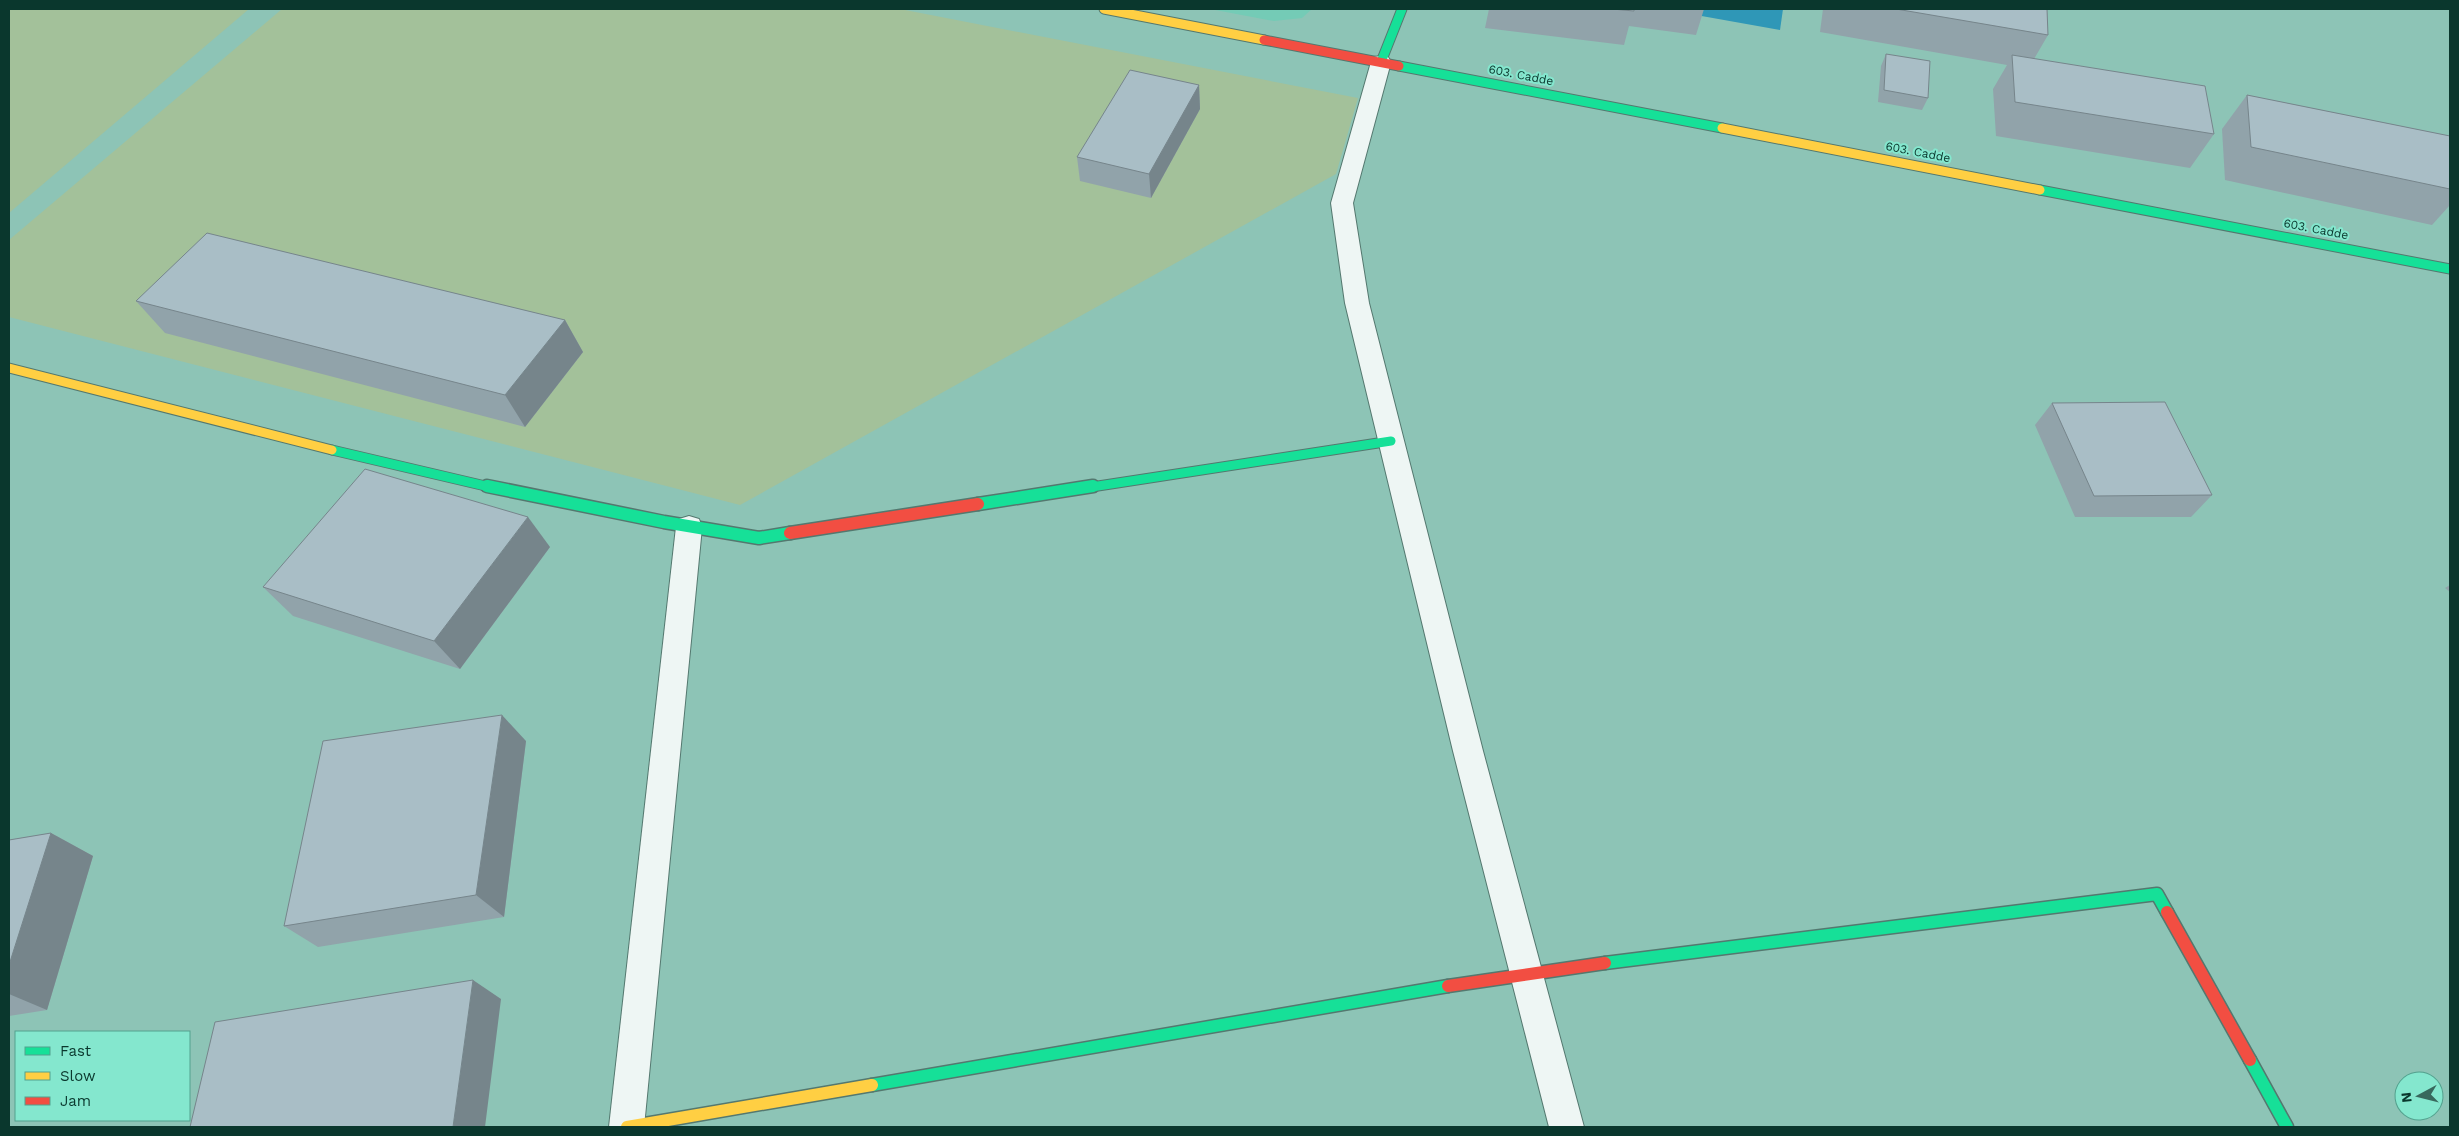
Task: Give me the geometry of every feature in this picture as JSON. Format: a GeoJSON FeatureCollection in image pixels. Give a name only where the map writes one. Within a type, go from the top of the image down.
{"type":"FeatureCollection","features":[{"type":"Feature","properties":{"kind":"street","name":"603. Cadde"},"geometry":{"type":"LineString","coordinates":[[1104,9],[2450,269]]}},
{"type":"Feature","properties":{"kind":"street"},"geometry":{"type":"LineString","coordinates":[[1402,9],[1381,62],[1342,203],[1356,303],[1468,751],[1566,1127]]}},
{"type":"Feature","properties":{"kind":"street"},"geometry":{"type":"LineString","coordinates":[[9,368],[444,478],[689,527],[758,538],[1391,441]]}},
{"type":"Feature","properties":{"kind":"street"},"geometry":{"type":"LineString","coordinates":[[689,527],[627,1127],[1526,973],[2157,894],[2287,1127]]}},
{"type":"Feature","properties":{"kind":"shaded area"},"geometry":{"type":"Polygon","coordinates":[[[9,9],[249,9],[9,213],[9,9]]]}},
{"type":"Feature","properties":{"kind":"shaded area"},"geometry":{"type":"Polygon","coordinates":[[[282,9],[900,9],[1358,98],[1336,174],[740,505],[9,317],[9,240],[282,9]]]}},
{"type":"Feature","properties":{"kind":"shaded area"},"geometry":{"type":"Polygon","coordinates":[[[1210,9],[1312,9],[1302,18],[1274,21],[1210,9]]]}},
{"type":"Feature","properties":{"kind":"water"},"geometry":{"type":"Polygon","coordinates":[[[1697,9],[1783,9],[1780,30],[1696,15],[1697,9]]]}},
{"type":"Feature","properties":{"kind":"building"},"geometry":{"type":"Polygon","coordinates":[[[1612,9],[1634,9],[1634,11],[1612,9]]]}},
{"type":"Feature","properties":{"kind":"building"},"geometry":{"type":"Polygon","coordinates":[[[1896,9],[2047,9],[2048,35],[1896,9]]]}},
{"type":"Feature","properties":{"kind":"building"},"geometry":{"type":"Polygon","coordinates":[[[1886,54],[1930,61],[1928,98],[1884,90],[1886,54]]]}},
{"type":"Feature","properties":{"kind":"building"},"geometry":{"type":"Polygon","coordinates":[[[2012,55],[2205,86],[2214,134],[2015,102],[2012,55]]]}},
{"type":"Feature","properties":{"kind":"building"},"geometry":{"type":"Polygon","coordinates":[[[1130,70],[1199,85],[1149,174],[1077,157],[1130,70]]]}},
{"type":"Feature","properties":{"kind":"building"},"geometry":{"type":"Polygon","coordinates":[[[2247,95],[2450,136],[2450,189],[2251,147],[2247,95]]]}},
{"type":"Feature","properties":{"kind":"building"},"geometry":{"type":"Polygon","coordinates":[[[207,233],[565,320],[505,395],[136,301],[207,233]]]}},
{"type":"Feature","properties":{"kind":"building"},"geometry":{"type":"Polygon","coordinates":[[[2165,402],[2212,495],[2094,496],[2052,403],[2165,402]]]}},
{"type":"Feature","properties":{"kind":"building"},"geometry":{"type":"Polygon","coordinates":[[[365,469],[528,517],[434,641],[263,587],[365,469]]]}},
{"type":"Feature","properties":{"kind":"building"},"geometry":{"type":"Polygon","coordinates":[[[502,715],[476,895],[284,926],[323,741],[502,715]]]}},
{"type":"Feature","properties":{"kind":"building"},"geometry":{"type":"Polygon","coordinates":[[[51,833],[9,965],[9,840],[51,833]]]}},
{"type":"Feature","properties":{"kind":"building"},"geometry":{"type":"Polygon","coordinates":[[[473,980],[453,1127],[190,1127],[215,1022],[473,980]]]}},
{"type":"Feature","properties":{"kind":"traffic: fast"},"geometry":{"type":"LineString","coordinates":[[1381,62],[1402,9]]}},
{"type":"Feature","properties":{"kind":"traffic: fast"},"geometry":{"type":"LineString","coordinates":[[1399,66],[1722,128]]}},
{"type":"Feature","properties":{"kind":"traffic: fast"},"geometry":{"type":"LineString","coordinates":[[2040,190],[2450,269]]}},
{"type":"Feature","properties":{"kind":"traffic: fast"},"geometry":{"type":"LineString","coordinates":[[978,504],[1391,441]]}},
{"type":"Feature","properties":{"kind":"traffic: fast"},"geometry":{"type":"LineString","coordinates":[[332,450],[475,484],[664,522],[759,538],[790,533]]}},
{"type":"Feature","properties":{"kind":"traffic: fast"},"geometry":{"type":"LineString","coordinates":[[1605,963],[2157,894],[2167,912]]}},
{"type":"Feature","properties":{"kind":"traffic: fast"},"geometry":{"type":"LineString","coordinates":[[872,1085],[1448,986]]}},
{"type":"Feature","properties":{"kind":"traffic: fast"},"geometry":{"type":"LineString","coordinates":[[2250,1060],[2287,1127]]}},
{"type":"Feature","properties":{"kind":"traffic: slow"},"geometry":{"type":"LineString","coordinates":[[1104,9],[1264,40]]}},
{"type":"Feature","properties":{"kind":"traffic: slow"},"geometry":{"type":"LineString","coordinates":[[1722,128],[2040,190]]}},
{"type":"Feature","properties":{"kind":"traffic: slow"},"geometry":{"type":"LineString","coordinates":[[9,368],[332,450]]}},
{"type":"Feature","properties":{"kind":"traffic: slow"},"geometry":{"type":"LineString","coordinates":[[627,1127],[872,1085]]}},
{"type":"Feature","properties":{"kind":"traffic: jam"},"geometry":{"type":"LineString","coordinates":[[1264,40],[1399,66]]}},
{"type":"Feature","properties":{"kind":"traffic: jam"},"geometry":{"type":"LineString","coordinates":[[790,533],[978,504]]}},
{"type":"Feature","properties":{"kind":"traffic: jam"},"geometry":{"type":"LineString","coordinates":[[2167,912],[2250,1060]]}},
{"type":"Feature","properties":{"kind":"traffic: jam"},"geometry":{"type":"LineString","coordinates":[[1448,986],[1526,973],[1605,963]]}}]}
